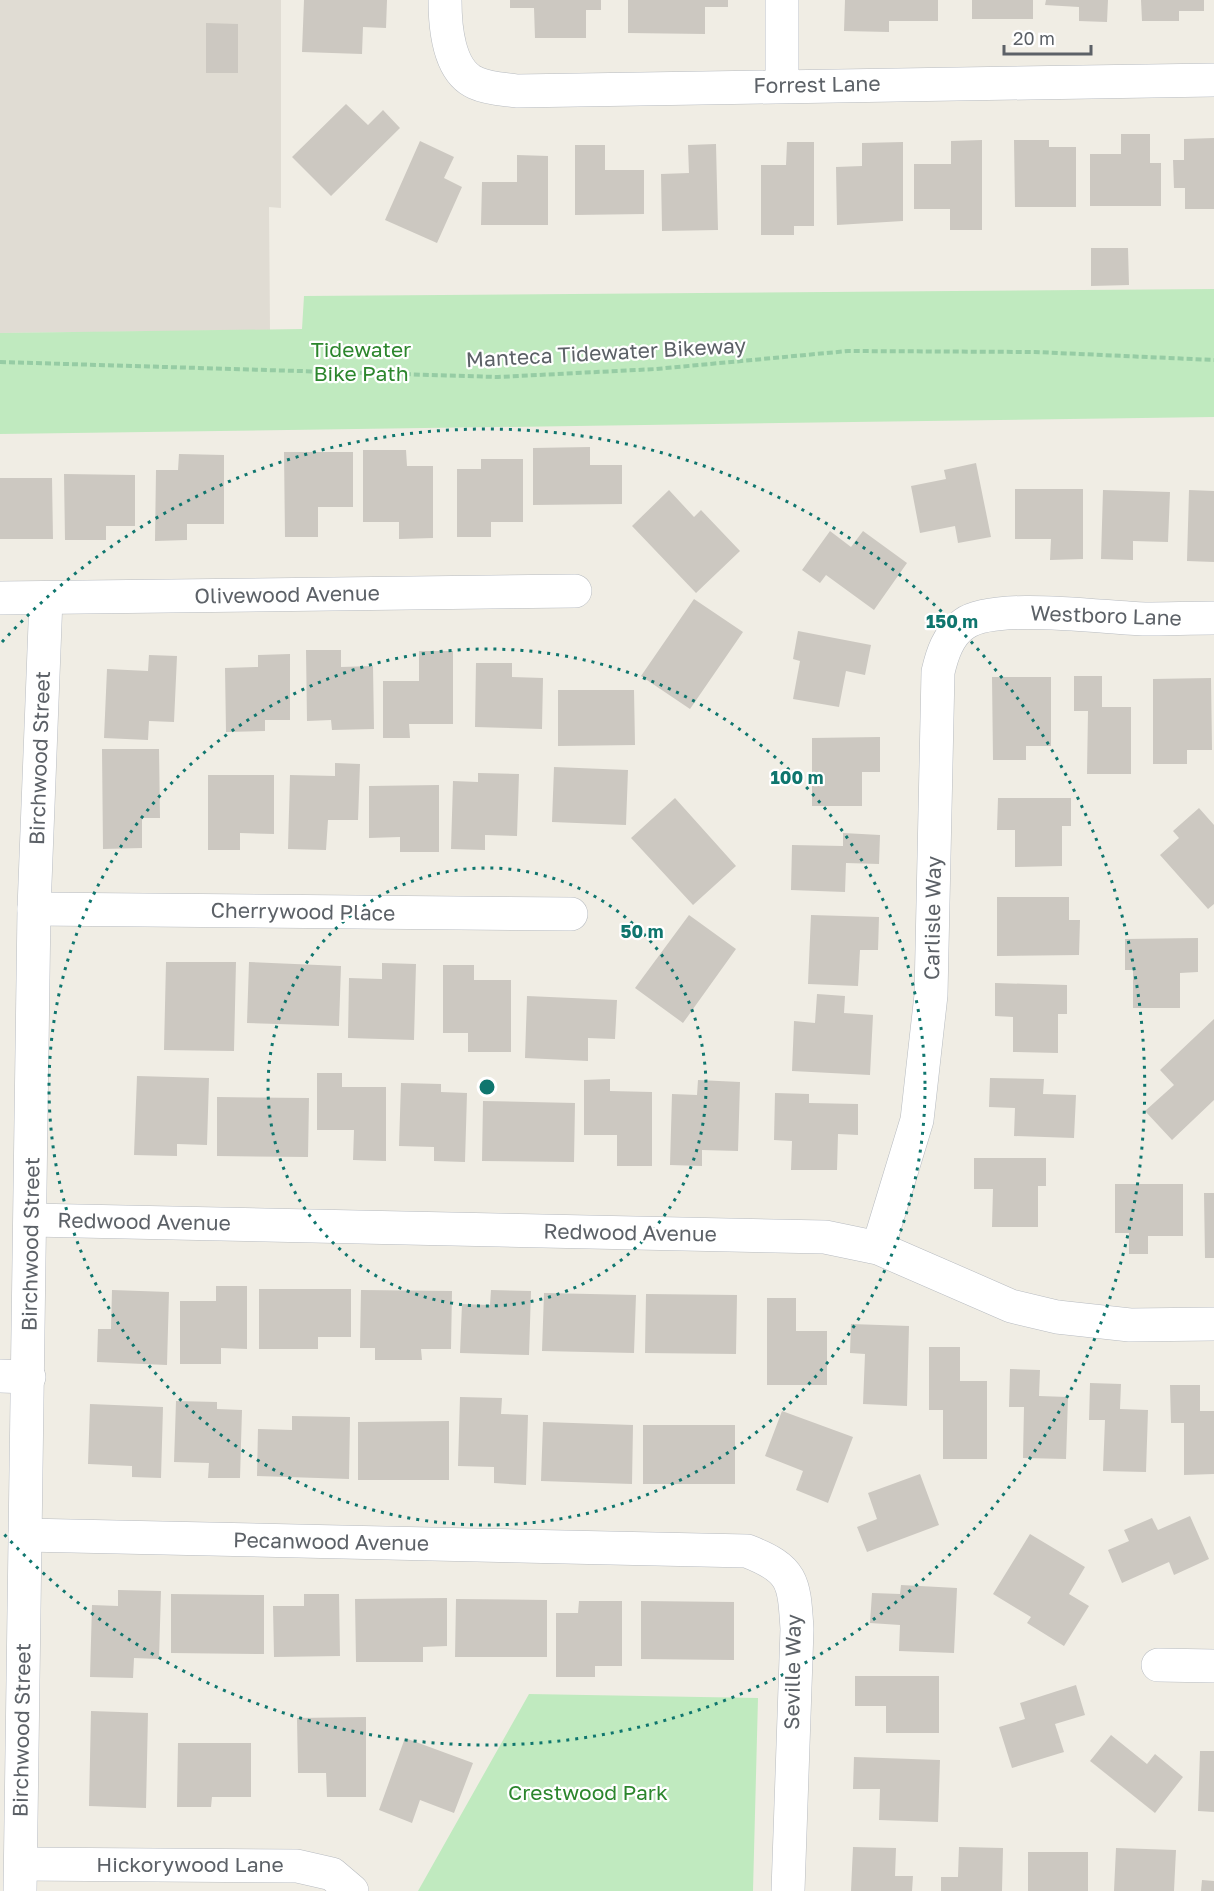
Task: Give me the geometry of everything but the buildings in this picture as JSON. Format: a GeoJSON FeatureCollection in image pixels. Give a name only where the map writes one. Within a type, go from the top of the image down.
{"type":"FeatureCollection","features":[{"type":"Feature","properties":{"kind":"street","name":"Forrest Lane"},"geometry":{"type":"LineString","coordinates":[[445,0],[452,54],[460,70],[474,82],[490,88],[517,91],[1214,80]]}},
{"type":"Feature","properties":{"kind":"street"},"geometry":{"type":"LineString","coordinates":[[782,0],[782,86]]}},
{"type":"Feature","properties":{"kind":"street","name":"Olivewood Avenue"},"geometry":{"type":"LineString","coordinates":[[0,598],[575,591]]}},
{"type":"Feature","properties":{"kind":"street","name":"Birchwood Street"},"geometry":{"type":"LineString","coordinates":[[20,1878],[24,1534],[15,1377],[32,1220],[34,909],[46,598]]}},
{"type":"Feature","properties":{"kind":"street","name":"Westboro Lane"},"geometry":{"type":"LineString","coordinates":[[997,615],[1016,613],[1145,619],[1214,618]]}},
{"type":"Feature","properties":{"kind":"street","name":"Carlisle Way"},"geometry":{"type":"LineString","coordinates":[[878,1248],[917,1120],[931,995],[938,672],[947,646],[962,625],[974,619],[997,615]]}},
{"type":"Feature","properties":{"kind":"street","name":"Cherrywood Place"},"geometry":{"type":"LineString","coordinates":[[34,909],[571,914]]}},
{"type":"Feature","properties":{"kind":"street","name":"Redwood Avenue"},"geometry":{"type":"LineString","coordinates":[[32,1220],[825,1237],[878,1248],[1011,1306],[1057,1317],[1130,1325],[1214,1324]]}},
{"type":"Feature","properties":{"kind":"street","name":"Pecanwood Avenue"},"geometry":{"type":"LineString","coordinates":[[24,1534],[638,1549]]}},
{"type":"Feature","properties":{"kind":"street","name":"Seville Way"},"geometry":{"type":"LineString","coordinates":[[638,1549],[747,1551],[772,1561],[784,1569],[794,1593],[797,1629],[789,1891]]}},
{"type":"Feature","properties":{"kind":"street"},"geometry":{"type":"LineString","coordinates":[[1158,1665],[1214,1666]]}},
{"type":"Feature","properties":{"kind":"street","name":"Hickorywood Lane"},"geometry":{"type":"LineString","coordinates":[[20,1878],[297,1866],[332,1874],[352,1891]]}},
{"type":"Feature","properties":{"kind":"path","name":"Manteca Tidewater Bikeway"},"geometry":{"type":"LineString","coordinates":[[0,362],[498,377],[656,369],[848,351],[1035,352],[1214,360]]}},
{"type":"Feature","properties":{"kind":"shaded area"},"geometry":{"type":"Polygon","coordinates":[[[0,0],[281,0],[281,208],[269,207],[270,330],[0,333],[0,0]]]}},
{"type":"Feature","properties":{"kind":"green space","name":"Tidewater Bike Path"},"geometry":{"type":"Polygon","coordinates":[[[1214,289],[1214,417],[0,434],[0,333],[302,329],[304,296],[1214,289]]]}},
{"type":"Feature","properties":{"kind":"green space","name":"Crestwood Park"},"geometry":{"type":"Polygon","coordinates":[[[529,1694],[758,1698],[753,1891],[418,1891],[529,1694]]]}}]}
